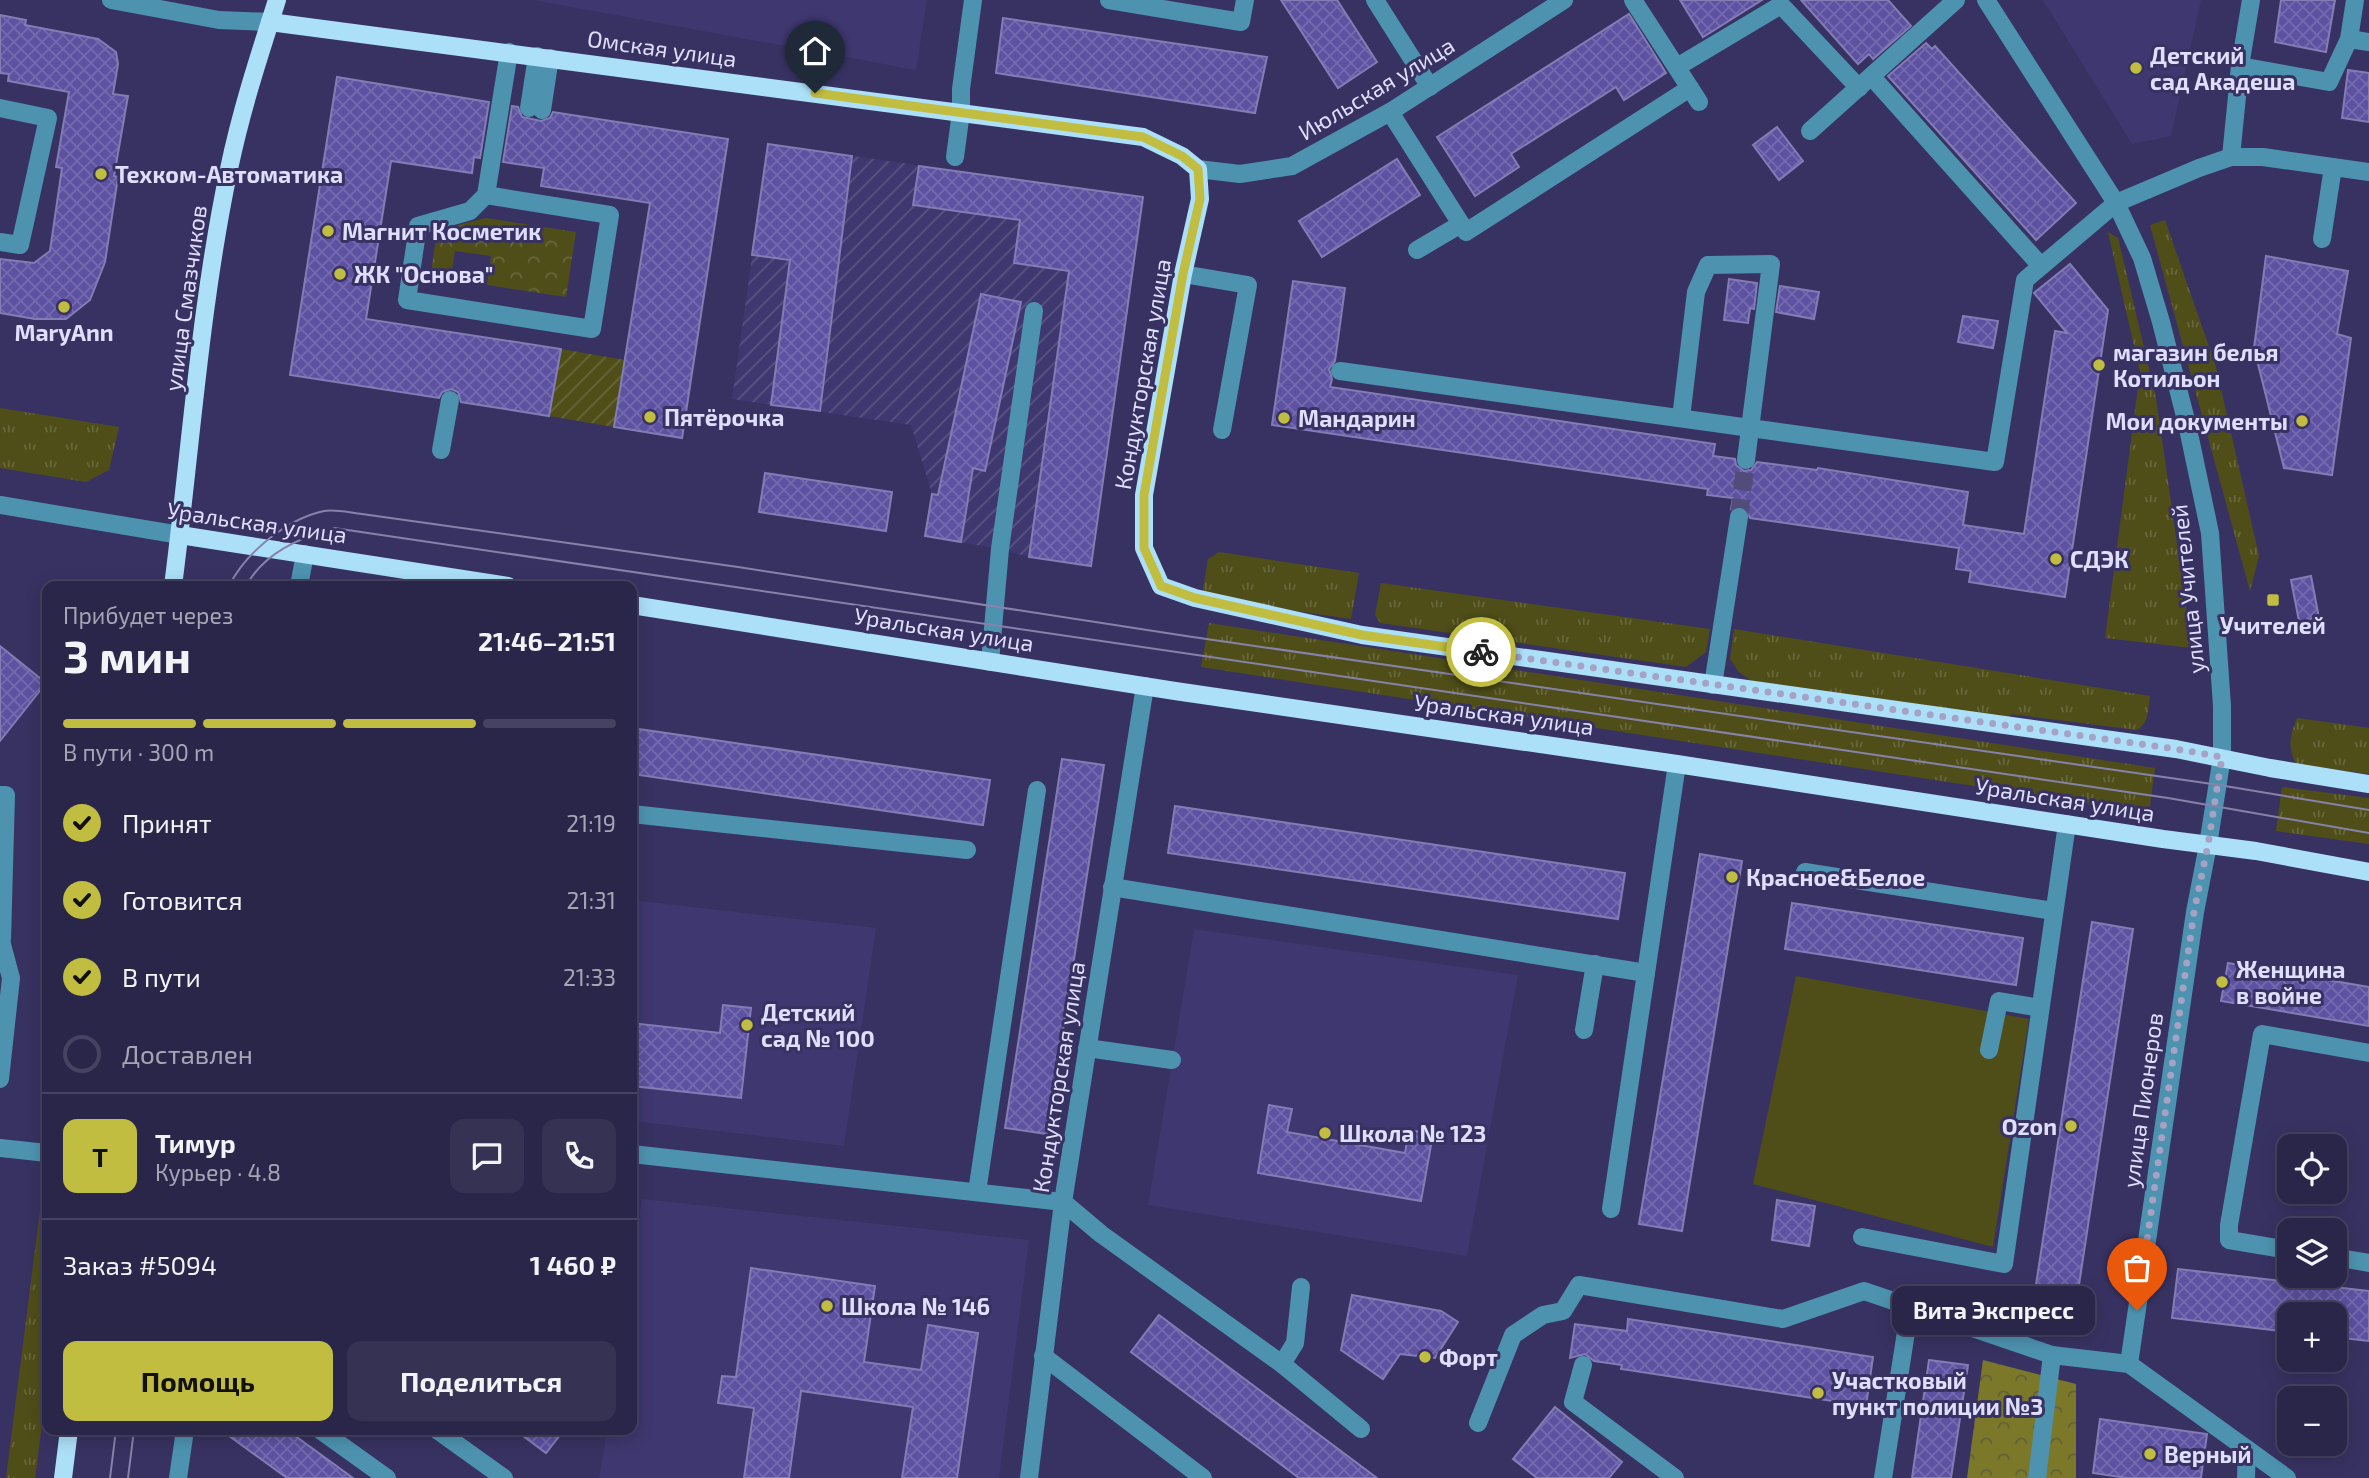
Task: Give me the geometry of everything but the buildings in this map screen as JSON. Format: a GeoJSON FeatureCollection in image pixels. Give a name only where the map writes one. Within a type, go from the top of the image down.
{"type":"FeatureCollection","features":[{"type":"Feature","properties":{"kind":"main road","name":"улица Смазчиков"},"geometry":{"type":"LineString","coordinates":[[174,581],[208,294],[229,170],[257,57],[277,0]]}},
{"type":"Feature","properties":{"kind":"main road","name":"Омская улица"},"geometry":{"type":"LineString","coordinates":[[270,22],[1143,137],[1182,156],[1198,169]]}},
{"type":"Feature","properties":{"kind":"main road","name":"Кондукторская улица"},"geometry":{"type":"LineString","coordinates":[[1198,169],[1200,199],[1183,274],[1144,495],[1144,548],[1161,586],[1195,598],[1362,635],[1713,684]]}},
{"type":"Feature","properties":{"kind":"main road","name":"Уральская улица"},"geometry":{"type":"LineString","coordinates":[[180,535],[471,581]]}},
{"type":"Feature","properties":{"kind":"main road","name":"Уральская улица"},"geometry":{"type":"LineString","coordinates":[[637,606],[1145,686],[2208,845],[2369,872]]}},
{"type":"Feature","properties":{"kind":"main road"},"geometry":{"type":"LineString","coordinates":[[1713,684],[2222,757],[2270,768],[2369,784]]}},
{"type":"Feature","properties":{"kind":"main road"},"geometry":{"type":"LineString","coordinates":[[63,1478],[68,1435]]}},
{"type":"Feature","properties":{"kind":"street","name":"Омская улица"},"geometry":{"type":"LineString","coordinates":[[111,0],[219,20],[270,22]]}},
{"type":"Feature","properties":{"kind":"street"},"geometry":{"type":"LineString","coordinates":[[955,157],[973,0]]}},
{"type":"Feature","properties":{"kind":"street"},"geometry":{"type":"LineString","coordinates":[[1109,0],[1241,22],[1245,0]]}},
{"type":"Feature","properties":{"kind":"street"},"geometry":{"type":"LineString","coordinates":[[1375,0],[1430,87]]}},
{"type":"Feature","properties":{"kind":"street","name":"Июльская улица"},"geometry":{"type":"LineString","coordinates":[[1198,169],[1240,174],[1292,166],[1391,112],[1564,0]]}},
{"type":"Feature","properties":{"kind":"street"},"geometry":{"type":"LineString","coordinates":[[1391,112],[1466,232],[1695,95],[1633,0]]}},
{"type":"Feature","properties":{"kind":"street"},"geometry":{"type":"LineString","coordinates":[[1810,131],[1956,0]]}},
{"type":"Feature","properties":{"kind":"street","name":"улица Учителей"},"geometry":{"type":"LineString","coordinates":[[1986,0],[2116,203],[2142,258],[2188,424],[2210,533],[2218,627],[2222,757],[2208,845]]}},
{"type":"Feature","properties":{"kind":"street"},"geometry":{"type":"LineString","coordinates":[[2231,157],[2240,66],[2251,0]]}},
{"type":"Feature","properties":{"kind":"street"},"geometry":{"type":"LineString","coordinates":[[2240,66],[2329,82],[2349,39],[2355,0]]}},
{"type":"Feature","properties":{"kind":"street"},"geometry":{"type":"LineString","coordinates":[[1677,67],[1781,5],[1866,83],[2041,266]]}},
{"type":"Feature","properties":{"kind":"street"},"geometry":{"type":"LineString","coordinates":[[2349,39],[2369,42]]}},
{"type":"Feature","properties":{"kind":"street"},"geometry":{"type":"LineString","coordinates":[[486,195],[610,215],[592,329],[407,300],[418,226],[470,211],[486,195],[509,52]]}},
{"type":"Feature","properties":{"kind":"street"},"geometry":{"type":"LineString","coordinates":[[536,109],[544,57]]}},
{"type":"Feature","properties":{"kind":"street"},"geometry":{"type":"LineString","coordinates":[[0,108],[48,118],[20,245],[0,242]]}},
{"type":"Feature","properties":{"kind":"street"},"geometry":{"type":"LineString","coordinates":[[1340,371],[1995,462],[2025,280],[2116,203],[2231,157],[2263,157],[2369,172]]}},
{"type":"Feature","properties":{"kind":"street"},"geometry":{"type":"LineString","coordinates":[[2322,239],[2333,167]]}},
{"type":"Feature","properties":{"kind":"street"},"geometry":{"type":"LineString","coordinates":[[1418,250],[1461,224]]}},
{"type":"Feature","properties":{"kind":"street"},"geometry":{"type":"LineString","coordinates":[[1681,418],[1696,292],[1707,265],[1771,264],[1746,460]]}},
{"type":"Feature","properties":{"kind":"street"},"geometry":{"type":"LineString","coordinates":[[1183,274],[1248,285],[1222,430]]}},
{"type":"Feature","properties":{"kind":"street"},"geometry":{"type":"LineString","coordinates":[[990,662],[1000,549],[1034,311]]}},
{"type":"Feature","properties":{"kind":"street"},"geometry":{"type":"LineString","coordinates":[[441,450],[450,400]]}},
{"type":"Feature","properties":{"kind":"street","name":"Уральская улица"},"geometry":{"type":"LineString","coordinates":[[0,505],[180,535]]}},
{"type":"Feature","properties":{"kind":"street"},"geometry":{"type":"LineString","coordinates":[[1713,684],[1739,517]]}},
{"type":"Feature","properties":{"kind":"street"},"geometry":{"type":"LineString","coordinates":[[300,581],[305,554]]}},
{"type":"Feature","properties":{"kind":"street","name":"Кондукторская улица"},"geometry":{"type":"LineString","coordinates":[[1029,1478],[1063,1202],[1145,686]]}},
{"type":"Feature","properties":{"kind":"street"},"geometry":{"type":"LineString","coordinates":[[1611,1209],[1677,764]]}},
{"type":"Feature","properties":{"kind":"street"},"geometry":{"type":"LineString","coordinates":[[977,1192],[1037,790]]}},
{"type":"Feature","properties":{"kind":"street"},"geometry":{"type":"LineString","coordinates":[[0,795],[6,796],[1,938],[11,978],[0,1079]]}},
{"type":"Feature","properties":{"kind":"street"},"geometry":{"type":"LineString","coordinates":[[637,815],[967,850]]}},
{"type":"Feature","properties":{"kind":"street"},"geometry":{"type":"LineString","coordinates":[[1862,1237],[2004,1264],[2067,824]]}},
{"type":"Feature","properties":{"kind":"street","name":"улица Пионеров"},"geometry":{"type":"LineString","coordinates":[[2129,1364],[2194,912],[2208,845]]}},
{"type":"Feature","properties":{"kind":"street"},"geometry":{"type":"LineString","coordinates":[[1805,872],[2053,911]]}},
{"type":"Feature","properties":{"kind":"street"},"geometry":{"type":"LineString","coordinates":[[1112,887],[1646,973]]}},
{"type":"Feature","properties":{"kind":"street"},"geometry":{"type":"LineString","coordinates":[[1584,1030],[1595,964]]}},
{"type":"Feature","properties":{"kind":"street"},"geometry":{"type":"LineString","coordinates":[[1989,1050],[1999,1001],[2040,1008]]}},
{"type":"Feature","properties":{"kind":"street"},"geometry":{"type":"LineString","coordinates":[[2277,1248],[2229,1240],[2229,1225],[2262,1034],[2369,1053]]}},
{"type":"Feature","properties":{"kind":"street"},"geometry":{"type":"LineString","coordinates":[[1087,1048],[1172,1060]]}},
{"type":"Feature","properties":{"kind":"street"},"geometry":{"type":"LineString","coordinates":[[0,1148],[42,1152]]}},
{"type":"Feature","properties":{"kind":"street"},"geometry":{"type":"LineString","coordinates":[[637,1155],[1063,1202],[1101,1234],[1282,1364],[1361,1429]]}},
{"type":"Feature","properties":{"kind":"street"},"geometry":{"type":"LineString","coordinates":[[2347,1259],[2369,1263]]}},
{"type":"Feature","properties":{"kind":"street"},"geometry":{"type":"LineString","coordinates":[[1478,1423],[1513,1335],[1542,1315],[1563,1311],[1579,1285],[1783,1319],[1864,1291],[2052,1355],[2129,1364],[2287,1478]]}},
{"type":"Feature","properties":{"kind":"street"},"geometry":{"type":"LineString","coordinates":[[1282,1364],[1295,1343],[1301,1287]]}},
{"type":"Feature","properties":{"kind":"street"},"geometry":{"type":"LineString","coordinates":[[1883,1478],[1910,1307]]}},
{"type":"Feature","properties":{"kind":"street"},"geometry":{"type":"LineString","coordinates":[[2037,1478],[2052,1355]]}},
{"type":"Feature","properties":{"kind":"street"},"geometry":{"type":"LineString","coordinates":[[1043,1356],[1203,1478]]}},
{"type":"Feature","properties":{"kind":"street"},"geometry":{"type":"LineString","coordinates":[[1583,1365],[1573,1402],[1675,1478]]}},
{"type":"Feature","properties":{"kind":"street"},"geometry":{"type":"LineString","coordinates":[[178,1478],[184,1435]]}},
{"type":"Feature","properties":{"kind":"street"},"geometry":{"type":"LineString","coordinates":[[327,1435],[387,1478]]}},
{"type":"Feature","properties":{"kind":"street"},"geometry":{"type":"LineString","coordinates":[[445,1435],[504,1478]]}},
{"type":"Feature","properties":{"kind":"street"},"geometry":{"type":"LineString","coordinates":[[2246,1478],[2247,1449]]}},
{"type":"Feature","properties":{"kind":"shaded area"},"geometry":{"type":"Polygon","coordinates":[[[533,0],[927,0],[916,70],[533,0]]]}},
{"type":"Feature","properties":{"kind":"shaded area","name":"Детский сад Акадеша"},"geometry":{"type":"Polygon","coordinates":[[[2043,0],[2201,0],[2171,136],[2132,144],[2043,0]]]}},
{"type":"Feature","properties":{"kind":"shaded area"},"geometry":{"type":"Polygon","coordinates":[[[768,144],[1143,197],[1091,566],[1029,557],[1000,549],[925,536],[932,494],[911,425],[732,399],[768,144]]]}},
{"type":"Feature","properties":{"kind":"shaded area","name":"Детский сад № 100"},"geometry":{"type":"Polygon","coordinates":[[[637,901],[876,928],[844,1146],[637,1122],[637,901]]]}},
{"type":"Feature","properties":{"kind":"shaded area","name":"Школа № 123"},"geometry":{"type":"Polygon","coordinates":[[[1194,929],[1518,975],[1467,1256],[1148,1205],[1194,929]]]}},
{"type":"Feature","properties":{"kind":"shaded area","name":"Школа № 146"},"geometry":{"type":"Polygon","coordinates":[[[642,1199],[1029,1240],[999,1478],[599,1478],[606,1435],[637,1435],[637,1233],[642,1199]]]}},
{"type":"Feature","properties":{"kind":"green space"},"geometry":{"type":"Polygon","coordinates":[[[486,218],[576,232],[566,297],[487,285],[491,256],[455,251],[451,276],[431,273],[437,230],[486,218]]]}},
{"type":"Feature","properties":{"kind":"green space"},"geometry":{"type":"Polygon","coordinates":[[[2165,220],[2216,367],[2259,556],[2250,591],[2150,225],[2165,220]]]}},
{"type":"Feature","properties":{"kind":"green space"},"geometry":{"type":"Polygon","coordinates":[[[2108,232],[2118,238],[2156,398],[2192,648],[2105,638],[2140,372],[2108,232]]]}},
{"type":"Feature","properties":{"kind":"green space"},"geometry":{"type":"Polygon","coordinates":[[[561,349],[625,360],[614,427],[549,416],[561,349]]]}},
{"type":"Feature","properties":{"kind":"green space"},"geometry":{"type":"Polygon","coordinates":[[[0,408],[119,427],[109,470],[86,482],[0,468],[0,408]]]}},
{"type":"Feature","properties":{"kind":"green space"},"geometry":{"type":"Polygon","coordinates":[[[1219,552],[1359,573],[1351,619],[1210,598],[1203,590],[1208,559],[1219,552]]]}},
{"type":"Feature","properties":{"kind":"green space"},"geometry":{"type":"Polygon","coordinates":[[[1381,583],[1710,629],[1706,652],[1686,667],[1380,623],[1375,615],[1381,583]]]}},
{"type":"Feature","properties":{"kind":"green space"},"geometry":{"type":"Polygon","coordinates":[[[1209,623],[2155,768],[2149,813],[1201,667],[1209,623]]]}},
{"type":"Feature","properties":{"kind":"green space"},"geometry":{"type":"Polygon","coordinates":[[[1734,629],[2150,696],[2147,716],[2144,724],[2137,730],[2011,714],[2009,722],[1753,682],[1739,672],[1730,659],[1734,629]]]}},
{"type":"Feature","properties":{"kind":"green space"},"geometry":{"type":"Polygon","coordinates":[[[2297,718],[2369,728],[2369,774],[2296,764],[2290,741],[2297,718]]]}},
{"type":"Feature","properties":{"kind":"green space"},"geometry":{"type":"Polygon","coordinates":[[[2282,787],[2369,798],[2369,844],[2276,831],[2282,787]]]}},
{"type":"Feature","properties":{"kind":"green space"},"geometry":{"type":"Polygon","coordinates":[[[1796,976],[2029,1019],[1993,1247],[1753,1184],[1796,976]]]}},
{"type":"Feature","properties":{"kind":"green space"},"geometry":{"type":"Polygon","coordinates":[[[42,1194],[42,1424],[35,1478],[6,1478],[42,1194]]]}},
{"type":"Feature","properties":{"kind":"green space"},"geometry":{"type":"Polygon","coordinates":[[[1983,1360],[2076,1384],[2076,1478],[1967,1478],[1983,1360]]]}},
{"type":"Feature","properties":{"kind":"tunnel"},"geometry":{"type":"LineString","coordinates":[[1739,517],[1746,460]]}},
{"type":"Feature","properties":{"kind":"tram line"},"geometry":{"type":"LineString","coordinates":[[232,581],[257,549],[282,529],[310,515],[338,511],[738,567],[1186,636],[2219,785],[2369,810]]}},
{"type":"Feature","properties":{"kind":"tram line"},"geometry":{"type":"LineString","coordinates":[[249,581],[262,564],[284,548],[334,528],[2168,798],[2369,833]]}},
{"type":"Feature","properties":{"kind":"tram line"},"geometry":{"type":"LineString","coordinates":[[110,1478],[115,1435]]}},
{"type":"Feature","properties":{"kind":"tram line"},"geometry":{"type":"LineString","coordinates":[[128,1478],[133,1435]]}},
{"type":"Feature","properties":{"kind":"way so far"},"geometry":{"type":"LineString","coordinates":[[1481,652],[2222,757],[2194,912],[2137,1310]]}},
{"type":"Feature","properties":{"kind":"place","name":"Детский сад Акадеша"},"geometry":{"type":"Point","coordinates":[2136,68]}},
{"type":"Feature","properties":{"kind":"place","name":"Техком-Автоматика"},"geometry":{"type":"Point","coordinates":[101,174]}},
{"type":"Feature","properties":{"kind":"place","name":"Магнит Косметик"},"geometry":{"type":"Point","coordinates":[328,231]}},
{"type":"Feature","properties":{"kind":"place","name":"ЖК \"Основа\""},"geometry":{"type":"Point","coordinates":[340,274]}},
{"type":"Feature","properties":{"kind":"place","name":"MaryAnn"},"geometry":{"type":"Point","coordinates":[64,307]}},
{"type":"Feature","properties":{"kind":"place","name":"магазин белья Котильон"},"geometry":{"type":"Point","coordinates":[2099,365]}},
{"type":"Feature","properties":{"kind":"place","name":"Пятёрочка"},"geometry":{"type":"Point","coordinates":[650,417]}},
{"type":"Feature","properties":{"kind":"place","name":"Мандарин"},"geometry":{"type":"Point","coordinates":[1284,418]}},
{"type":"Feature","properties":{"kind":"place","name":"Мои документы"},"geometry":{"type":"Point","coordinates":[2302,421]}},
{"type":"Feature","properties":{"kind":"place","name":"СДЭК"},"geometry":{"type":"Point","coordinates":[2056,559]}},
{"type":"Feature","properties":{"kind":"place","name":"Учителей"},"geometry":{"type":"Point","coordinates":[2273,600]}},
{"type":"Feature","properties":{"kind":"place","name":"Красное&Белое"},"geometry":{"type":"Point","coordinates":[1732,877]}},
{"type":"Feature","properties":{"kind":"place","name":"Женщина в войне"},"geometry":{"type":"Point","coordinates":[2222,982]}},
{"type":"Feature","properties":{"kind":"place","name":"Детский сад № 100"},"geometry":{"type":"Point","coordinates":[747,1025]}},
{"type":"Feature","properties":{"kind":"place","name":"Ozon"},"geometry":{"type":"Point","coordinates":[2071,1126]}},
{"type":"Feature","properties":{"kind":"place","name":"Школа № 123"},"geometry":{"type":"Point","coordinates":[1325,1133]}},
{"type":"Feature","properties":{"kind":"place","name":"Школа № 146"},"geometry":{"type":"Point","coordinates":[827,1306]}},
{"type":"Feature","properties":{"kind":"place","name":"Вита Экспресс"},"geometry":{"type":"Point","coordinates":[2137,1310]}},
{"type":"Feature","properties":{"kind":"place","name":"Форт"},"geometry":{"type":"Point","coordinates":[1425,1357]}},
{"type":"Feature","properties":{"kind":"place","name":"Участковый пункт полиции №3"},"geometry":{"type":"Point","coordinates":[1818,1393]}},
{"type":"Feature","properties":{"kind":"place","name":"Верный"},"geometry":{"type":"Point","coordinates":[2150,1454]}},
{"type":"Feature","properties":{"kind":"route"},"geometry":{"type":"LineString","coordinates":[[815,93],[1143,137],[1182,156],[1198,169],[1200,199],[1183,274],[1144,495],[1144,548],[1161,586],[1195,598],[1362,635],[1481,652]]}}]}
